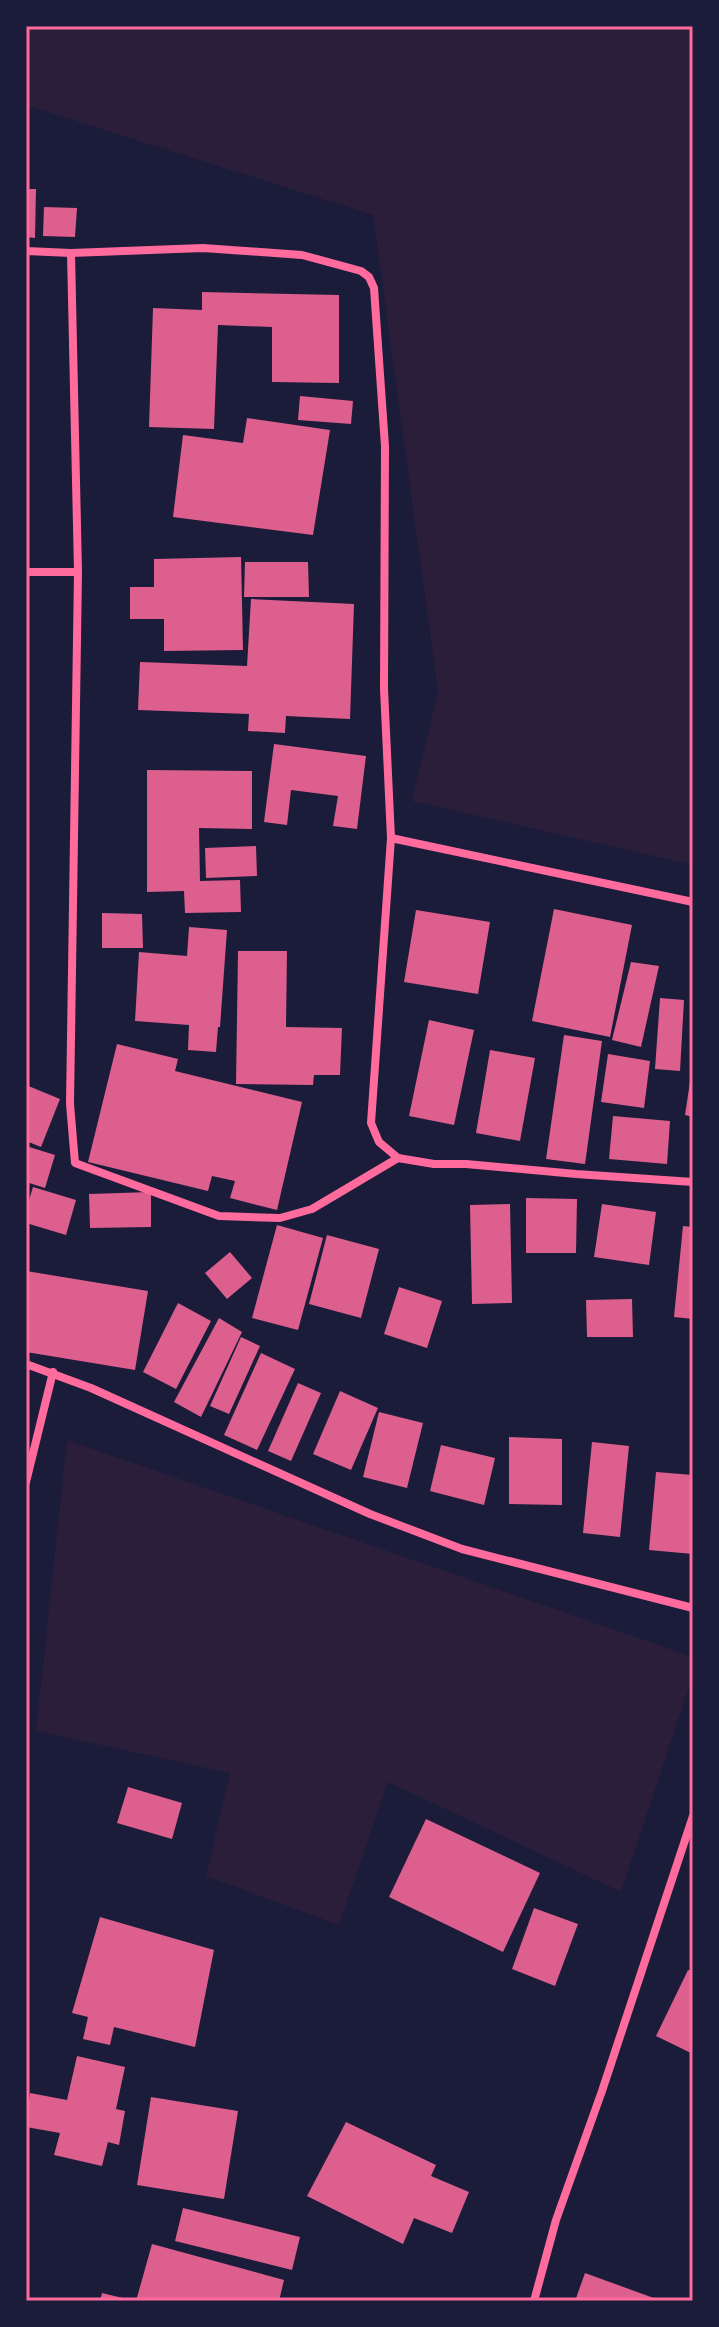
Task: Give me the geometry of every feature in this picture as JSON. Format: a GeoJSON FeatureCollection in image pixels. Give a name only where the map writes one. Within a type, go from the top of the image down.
{"type":"FeatureCollection","features":[{"type":"Feature","properties":{"kind":"street"},"geometry":{"type":"LineString","coordinates":[[26,251],[71,253],[203,248],[302,255],[361,271],[369,277],[374,288],[378,321],[385,446],[384,689],[391,838],[371,1123],[379,1142],[398,1158],[434,1164],[693,1182]]}},
{"type":"Feature","properties":{"kind":"street"},"geometry":{"type":"LineString","coordinates":[[71,253],[78,572],[70,1104],[75,1163],[219,1216],[280,1218],[312,1209],[398,1158]]}},
{"type":"Feature","properties":{"kind":"street"},"geometry":{"type":"LineString","coordinates":[[26,572],[78,572]]}},
{"type":"Feature","properties":{"kind":"street"},"geometry":{"type":"LineString","coordinates":[[391,838],[693,902]]}},
{"type":"Feature","properties":{"kind":"street"},"geometry":{"type":"LineString","coordinates":[[26,1364],[53,1372],[370,1514],[462,1549],[693,1608]]}},
{"type":"Feature","properties":{"kind":"street"},"geometry":{"type":"LineString","coordinates":[[26,1482],[53,1372]]}},
{"type":"Feature","properties":{"kind":"street"},"geometry":{"type":"LineString","coordinates":[[534,2301],[556,2220],[693,1816]]}},
{"type":"Feature","properties":{"kind":"shaded area"},"geometry":{"type":"Polygon","coordinates":[[[26,26],[693,26],[693,865],[412,801],[438,692],[373,215],[26,105],[26,26]]]}},
{"type":"Feature","properties":{"kind":"shaded area"},"geometry":{"type":"Polygon","coordinates":[[[67,1440],[693,1657],[693,1675],[621,1892],[388,1782],[339,1925],[206,1876],[230,1773],[36,1731],[67,1440]]]}},
{"type":"Feature","properties":{"kind":"building"},"geometry":{"type":"Polygon","coordinates":[[[26,189],[36,189],[35,238],[26,237],[26,189]]]}},
{"type":"Feature","properties":{"kind":"building"},"geometry":{"type":"Polygon","coordinates":[[[44,207],[77,208],[75,237],[43,236],[44,207]]]}},
{"type":"Feature","properties":{"kind":"building"},"geometry":{"type":"Polygon","coordinates":[[[202,292],[339,295],[339,383],[272,382],[272,327],[218,325],[214,429],[149,427],[153,308],[202,310],[202,292]]]}},
{"type":"Feature","properties":{"kind":"building"},"geometry":{"type":"Polygon","coordinates":[[[300,396],[353,401],[351,424],[298,420],[300,396]]]}},
{"type":"Feature","properties":{"kind":"building"},"geometry":{"type":"Polygon","coordinates":[[[247,418],[330,430],[313,535],[173,517],[183,435],[243,443],[247,418]]]}},
{"type":"Feature","properties":{"kind":"building"},"geometry":{"type":"Polygon","coordinates":[[[241,557],[243,650],[164,651],[164,619],[130,619],[130,587],[154,587],[154,559],[241,557]]]}},
{"type":"Feature","properties":{"kind":"building"},"geometry":{"type":"Polygon","coordinates":[[[245,562],[308,562],[309,597],[244,597],[245,562]]]}},
{"type":"Feature","properties":{"kind":"building"},"geometry":{"type":"Polygon","coordinates":[[[251,599],[354,604],[350,719],[286,716],[285,733],[248,731],[249,714],[138,710],[140,662],[247,666],[251,599]]]}},
{"type":"Feature","properties":{"kind":"building"},"geometry":{"type":"Polygon","coordinates":[[[274,744],[366,756],[357,829],[333,826],[338,796],[291,790],[287,825],[264,822],[274,744]]]}},
{"type":"Feature","properties":{"kind":"building"},"geometry":{"type":"Polygon","coordinates":[[[147,770],[252,771],[252,829],[199,828],[200,881],[240,880],[241,912],[185,913],[184,891],[147,892],[147,770]]]}},
{"type":"Feature","properties":{"kind":"building"},"geometry":{"type":"Polygon","coordinates":[[[256,846],[257,876],[206,878],[205,848],[256,846]]]}},
{"type":"Feature","properties":{"kind":"building"},"geometry":{"type":"Polygon","coordinates":[[[554,909],[632,925],[610,1037],[532,1021],[554,909]]]}},
{"type":"Feature","properties":{"kind":"building"},"geometry":{"type":"Polygon","coordinates":[[[416,910],[490,922],[478,994],[404,982],[416,910]]]}},
{"type":"Feature","properties":{"kind":"building"},"geometry":{"type":"Polygon","coordinates":[[[102,913],[142,914],[143,948],[102,948],[102,913]]]}},
{"type":"Feature","properties":{"kind":"building"},"geometry":{"type":"Polygon","coordinates":[[[189,927],[227,930],[216,1052],[188,1050],[189,1025],[135,1021],[139,952],[187,956],[189,927]]]}},
{"type":"Feature","properties":{"kind":"building"},"geometry":{"type":"Polygon","coordinates":[[[238,951],[287,951],[286,1027],[342,1028],[340,1075],[314,1075],[313,1085],[236,1084],[238,951]]]}},
{"type":"Feature","properties":{"kind":"building"},"geometry":{"type":"Polygon","coordinates":[[[631,962],[659,966],[641,1047],[612,1040],[631,962]]]}},
{"type":"Feature","properties":{"kind":"building"},"geometry":{"type":"Polygon","coordinates":[[[660,998],[684,1000],[680,1071],[655,1069],[660,998]]]}},
{"type":"Feature","properties":{"kind":"building"},"geometry":{"type":"Polygon","coordinates":[[[429,1020],[474,1030],[454,1125],[409,1116],[429,1020]]]}},
{"type":"Feature","properties":{"kind":"building"},"geometry":{"type":"Polygon","coordinates":[[[564,1035],[602,1041],[585,1164],[546,1159],[564,1035]]]}},
{"type":"Feature","properties":{"kind":"building"},"geometry":{"type":"Polygon","coordinates":[[[117,1044],[178,1059],[175,1071],[302,1102],[277,1210],[230,1198],[235,1181],[212,1176],[208,1191],[88,1162],[117,1044]]]}},
{"type":"Feature","properties":{"kind":"building"},"geometry":{"type":"Polygon","coordinates":[[[490,1050],[535,1058],[520,1141],[476,1133],[490,1050]]]}},
{"type":"Feature","properties":{"kind":"building"},"geometry":{"type":"Polygon","coordinates":[[[608,1054],[650,1061],[644,1108],[601,1102],[608,1054]]]}},
{"type":"Feature","properties":{"kind":"building"},"geometry":{"type":"Polygon","coordinates":[[[693,1075],[693,1117],[685,1115],[693,1075]]]}},
{"type":"Feature","properties":{"kind":"building"},"geometry":{"type":"Polygon","coordinates":[[[26,1085],[60,1099],[41,1147],[26,1141],[26,1085]]]}},
{"type":"Feature","properties":{"kind":"building"},"geometry":{"type":"Polygon","coordinates":[[[613,1116],[670,1121],[667,1164],[609,1159],[613,1116]]]}},
{"type":"Feature","properties":{"kind":"building"},"geometry":{"type":"Polygon","coordinates":[[[26,1146],[55,1155],[45,1188],[26,1182],[26,1146]]]}},
{"type":"Feature","properties":{"kind":"building"},"geometry":{"type":"Polygon","coordinates":[[[33,1187],[76,1200],[66,1235],[26,1223],[26,1210],[33,1187]]]}},
{"type":"Feature","properties":{"kind":"building"},"geometry":{"type":"Polygon","coordinates":[[[151,1192],[151,1227],[90,1228],[89,1194],[151,1192]]]}},
{"type":"Feature","properties":{"kind":"building"},"geometry":{"type":"Polygon","coordinates":[[[526,1198],[577,1199],[576,1253],[526,1253],[526,1198]]]}},
{"type":"Feature","properties":{"kind":"building"},"geometry":{"type":"Polygon","coordinates":[[[510,1204],[512,1303],[472,1304],[470,1205],[510,1204]]]}},
{"type":"Feature","properties":{"kind":"building"},"geometry":{"type":"Polygon","coordinates":[[[602,1204],[656,1212],[649,1265],[594,1257],[602,1204]]]}},
{"type":"Feature","properties":{"kind":"building"},"geometry":{"type":"Polygon","coordinates":[[[277,1225],[323,1238],[298,1330],[252,1318],[277,1225]]]}},
{"type":"Feature","properties":{"kind":"building"},"geometry":{"type":"Polygon","coordinates":[[[683,1226],[693,1227],[693,1319],[674,1317],[683,1226]]]}},
{"type":"Feature","properties":{"kind":"building"},"geometry":{"type":"Polygon","coordinates":[[[327,1235],[379,1249],[361,1318],[309,1304],[327,1235]]]}},
{"type":"Feature","properties":{"kind":"building"},"geometry":{"type":"Polygon","coordinates":[[[230,1252],[252,1278],[227,1299],[205,1273],[230,1252]]]}},
{"type":"Feature","properties":{"kind":"building"},"geometry":{"type":"Polygon","coordinates":[[[26,1271],[148,1291],[135,1370],[26,1352],[26,1271]]]}},
{"type":"Feature","properties":{"kind":"building"},"geometry":{"type":"Polygon","coordinates":[[[399,1287],[442,1301],[427,1348],[384,1334],[399,1287]]]}},
{"type":"Feature","properties":{"kind":"building"},"geometry":{"type":"Polygon","coordinates":[[[632,1299],[633,1337],[587,1337],[586,1300],[632,1299]]]}},
{"type":"Feature","properties":{"kind":"building"},"geometry":{"type":"Polygon","coordinates":[[[178,1303],[211,1321],[176,1389],[143,1372],[178,1303]]]}},
{"type":"Feature","properties":{"kind":"building"},"geometry":{"type":"Polygon","coordinates":[[[219,1318],[242,1332],[201,1417],[174,1402],[219,1318]]]}},
{"type":"Feature","properties":{"kind":"building"},"geometry":{"type":"Polygon","coordinates":[[[241,1337],[260,1346],[229,1414],[210,1406],[241,1337]]]}},
{"type":"Feature","properties":{"kind":"building"},"geometry":{"type":"Polygon","coordinates":[[[261,1353],[295,1369],[257,1450],[224,1435],[261,1353]]]}},
{"type":"Feature","properties":{"kind":"building"},"geometry":{"type":"Polygon","coordinates":[[[298,1383],[321,1393],[291,1461],[268,1451],[298,1383]]]}},
{"type":"Feature","properties":{"kind":"building"},"geometry":{"type":"Polygon","coordinates":[[[340,1391],[378,1408],[351,1470],[313,1454],[340,1391]]]}},
{"type":"Feature","properties":{"kind":"building"},"geometry":{"type":"Polygon","coordinates":[[[379,1412],[423,1423],[407,1488],[363,1477],[379,1412]]]}},
{"type":"Feature","properties":{"kind":"building"},"geometry":{"type":"Polygon","coordinates":[[[509,1437],[562,1439],[562,1505],[509,1504],[509,1437]]]}},
{"type":"Feature","properties":{"kind":"building"},"geometry":{"type":"Polygon","coordinates":[[[592,1442],[629,1446],[620,1537],[583,1533],[592,1442]]]}},
{"type":"Feature","properties":{"kind":"building"},"geometry":{"type":"Polygon","coordinates":[[[441,1445],[495,1458],[484,1505],[430,1491],[441,1445]]]}},
{"type":"Feature","properties":{"kind":"building"},"geometry":{"type":"Polygon","coordinates":[[[656,1472],[693,1475],[693,1554],[649,1550],[656,1472]]]}},
{"type":"Feature","properties":{"kind":"building"},"geometry":{"type":"Polygon","coordinates":[[[128,1787],[182,1803],[172,1839],[117,1823],[128,1787]]]}},
{"type":"Feature","properties":{"kind":"building"},"geometry":{"type":"Polygon","coordinates":[[[426,1819],[540,1873],[503,1952],[389,1897],[426,1819]]]}},
{"type":"Feature","properties":{"kind":"building"},"geometry":{"type":"Polygon","coordinates":[[[534,1908],[578,1924],[555,1986],[512,1969],[534,1908]]]}},
{"type":"Feature","properties":{"kind":"building"},"geometry":{"type":"Polygon","coordinates":[[[100,1917],[214,1950],[195,2047],[114,2027],[110,2045],[83,2039],[88,2017],[72,2013],[100,1917]]]}},
{"type":"Feature","properties":{"kind":"building"},"geometry":{"type":"Polygon","coordinates":[[[688,1970],[693,1972],[693,2054],[656,2036],[688,1970]]]}},
{"type":"Feature","properties":{"kind":"building"},"geometry":{"type":"Polygon","coordinates":[[[77,2056],[125,2067],[116,2109],[125,2111],[119,2145],[108,2142],[102,2166],[54,2155],[60,2133],[26,2127],[30,2093],[67,2100],[77,2056]]]}},
{"type":"Feature","properties":{"kind":"building"},"geometry":{"type":"Polygon","coordinates":[[[151,2097],[238,2111],[224,2199],[137,2185],[151,2097]]]}},
{"type":"Feature","properties":{"kind":"building"},"geometry":{"type":"Polygon","coordinates":[[[346,2122],[436,2165],[431,2176],[469,2192],[452,2233],[414,2218],[403,2244],[307,2196],[346,2122]]]}},
{"type":"Feature","properties":{"kind":"building"},"geometry":{"type":"Polygon","coordinates":[[[183,2208],[300,2237],[292,2270],[175,2241],[183,2208]]]}},
{"type":"Feature","properties":{"kind":"building"},"geometry":{"type":"Polygon","coordinates":[[[152,2244],[284,2280],[279,2301],[136,2301],[152,2244]]]}},
{"type":"Feature","properties":{"kind":"building"},"geometry":{"type":"Polygon","coordinates":[[[585,2273],[662,2301],[575,2301],[585,2273]]]}},
{"type":"Feature","properties":{"kind":"building"},"geometry":{"type":"Polygon","coordinates":[[[102,2293],[131,2300],[131,2301],[100,2301],[102,2293]]]}}]}
